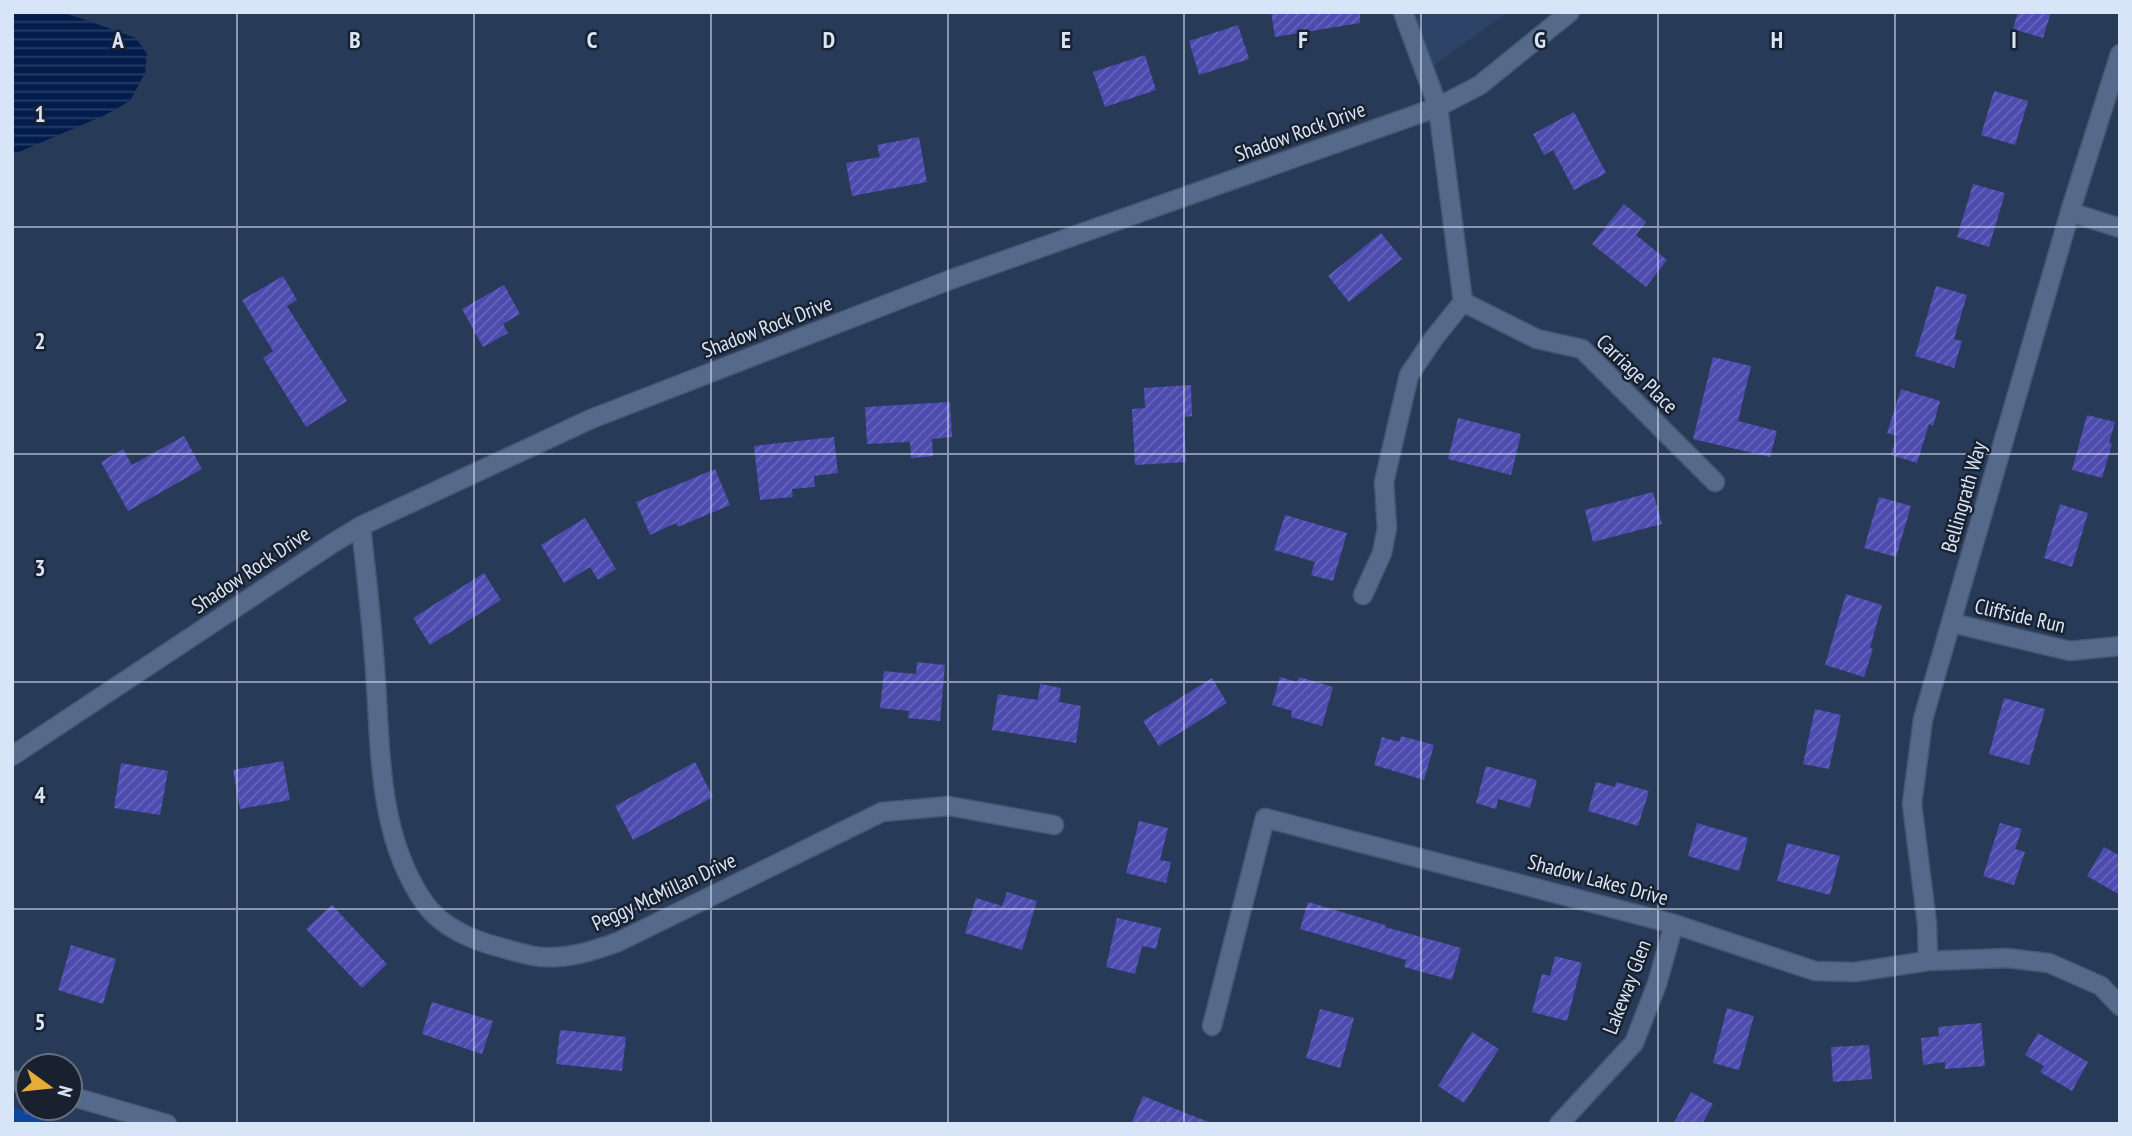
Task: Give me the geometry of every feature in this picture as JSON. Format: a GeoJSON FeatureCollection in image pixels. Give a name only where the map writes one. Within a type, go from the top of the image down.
{"type":"FeatureCollection","features":[{"type":"Feature","properties":{"kind":"street"},"geometry":{"type":"LineString","coordinates":[[1363,595],[1382,553],[1387,528],[1384,481],[1409,374],[1463,302],[1438,107],[1403,12]]}},
{"type":"Feature","properties":{"kind":"street","name":"Shadow Rock Drive"},"geometry":{"type":"LineString","coordinates":[[12,757],[361,526],[604,414],[952,279],[1438,107],[1480,85],[1570,12]]}},
{"type":"Feature","properties":{"kind":"street","name":"Bellingrath Way"},"geometry":{"type":"LineString","coordinates":[[1928,961],[1927,924],[1912,804],[1923,719],[2070,212],[2120,54]]}},
{"type":"Feature","properties":{"kind":"street"},"geometry":{"type":"LineString","coordinates":[[2070,212],[2120,228]]}},
{"type":"Feature","properties":{"kind":"street","name":"Carriage Place"},"geometry":{"type":"LineString","coordinates":[[1463,302],[1537,339],[1582,349],[1715,482]]}},
{"type":"Feature","properties":{"kind":"street","name":"Peggy McMillan Drive"},"geometry":{"type":"LineString","coordinates":[[361,526],[374,650],[384,793],[396,846],[428,907],[451,927],[484,943],[554,958],[618,942],[882,812],[950,806],[1054,825]]}},
{"type":"Feature","properties":{"kind":"street","name":"Cliffside Run"},"geometry":{"type":"LineString","coordinates":[[1952,623],[2070,651],[2120,646]]}},
{"type":"Feature","properties":{"kind":"street","name":"Shadow Lakes Drive"},"geometry":{"type":"LineString","coordinates":[[1212,1026],[1265,818],[1674,924],[1815,971],[1855,972],[1928,961],[2007,958],[2049,963],[2101,986],[2120,1006]]}},
{"type":"Feature","properties":{"kind":"street","name":"Lakeway Glen"},"geometry":{"type":"LineString","coordinates":[[1559,1124],[1634,1043],[1657,984],[1674,924]]}},
{"type":"Feature","properties":{"kind":"street"},"geometry":{"type":"LineString","coordinates":[[84,1100],[167,1124]]}},
{"type":"Feature","properties":{"kind":"shaded area"},"geometry":{"type":"Polygon","coordinates":[[[12,12],[60,12],[136,38],[147,54],[145,73],[130,101],[103,116],[12,155],[12,12]]]}},
{"type":"Feature","properties":{"kind":"shaded area"},"geometry":{"type":"Polygon","coordinates":[[[1416,12],[1508,12],[1423,73],[1416,12]]]}},
{"type":"Feature","properties":{"kind":"green space"},"geometry":{"type":"Polygon","coordinates":[[[12,1107],[14,1122],[67,1124],[12,1124],[12,1107]]]}},
{"type":"Feature","properties":{"kind":"building"},"geometry":{"type":"Polygon","coordinates":[[[1271,12],[1360,12],[1360,23],[1275,37],[1271,12]]]}},
{"type":"Feature","properties":{"kind":"building"},"geometry":{"type":"Polygon","coordinates":[[[2018,12],[2051,12],[2043,38],[2013,29],[2018,12]]]}},
{"type":"Feature","properties":{"kind":"building"},"geometry":{"type":"Polygon","coordinates":[[[1238,25],[1249,59],[1199,75],[1189,41],[1238,25]]]}},
{"type":"Feature","properties":{"kind":"building"},"geometry":{"type":"Polygon","coordinates":[[[1145,55],[1156,90],[1105,107],[1093,72],[1145,55]]]}},
{"type":"Feature","properties":{"kind":"building"},"geometry":{"type":"Polygon","coordinates":[[[1994,91],[2028,101],[2015,145],[1981,135],[1994,91]]]}},
{"type":"Feature","properties":{"kind":"building"},"geometry":{"type":"Polygon","coordinates":[[[1574,112],[1606,173],[1574,190],[1553,150],[1544,155],[1533,134],[1574,112]]]}},
{"type":"Feature","properties":{"kind":"building"},"geometry":{"type":"Polygon","coordinates":[[[919,137],[927,182],[852,196],[846,163],[880,157],[877,145],[919,137]]]}},
{"type":"Feature","properties":{"kind":"building"},"geometry":{"type":"Polygon","coordinates":[[[1973,184],[2005,193],[1989,247],[1957,237],[1973,184]]]}},
{"type":"Feature","properties":{"kind":"building"},"geometry":{"type":"Polygon","coordinates":[[[1624,204],[1646,222],[1636,235],[1667,260],[1646,287],[1592,244],[1624,204]]]}},
{"type":"Feature","properties":{"kind":"building"},"geometry":{"type":"Polygon","coordinates":[[[1381,233],[1402,259],[1349,302],[1328,276],[1381,233]]]}},
{"type":"Feature","properties":{"kind":"building"},"geometry":{"type":"Polygon","coordinates":[[[283,276],[297,300],[287,306],[347,401],[306,427],[263,358],[273,351],[242,300],[283,276]]]}},
{"type":"Feature","properties":{"kind":"building"},"geometry":{"type":"Polygon","coordinates":[[[504,285],[520,314],[503,324],[508,333],[483,347],[462,309],[504,285]]]}},
{"type":"Feature","properties":{"kind":"building"},"geometry":{"type":"Polygon","coordinates":[[[1936,286],[1967,295],[1954,339],[1962,341],[1954,368],[1915,356],[1936,286]]]}},
{"type":"Feature","properties":{"kind":"building"},"geometry":{"type":"Polygon","coordinates":[[[1713,357],[1751,366],[1738,421],[1777,431],[1770,457],[1693,439],[1713,357]]]}},
{"type":"Feature","properties":{"kind":"building"},"geometry":{"type":"Polygon","coordinates":[[[1191,385],[1192,416],[1184,417],[1186,462],[1135,465],[1132,409],[1145,408],[1144,388],[1191,385]]]}},
{"type":"Feature","properties":{"kind":"building"},"geometry":{"type":"Polygon","coordinates":[[[1901,389],[1940,401],[1933,426],[1929,424],[1917,463],[1891,455],[1897,436],[1887,433],[1901,389]]]}},
{"type":"Feature","properties":{"kind":"building"},"geometry":{"type":"Polygon","coordinates":[[[950,402],[952,437],[932,439],[933,456],[911,458],[910,442],[867,444],[865,407],[950,402]]]}},
{"type":"Feature","properties":{"kind":"building"},"geometry":{"type":"Polygon","coordinates":[[[2087,415],[2115,422],[2102,478],[2072,470],[2087,415]]]}},
{"type":"Feature","properties":{"kind":"building"},"geometry":{"type":"Polygon","coordinates":[[[1458,418],[1521,434],[1511,475],[1448,459],[1458,418]]]}},
{"type":"Feature","properties":{"kind":"building"},"geometry":{"type":"Polygon","coordinates":[[[184,436],[202,469],[128,511],[101,462],[123,449],[132,465],[184,436]]]}},
{"type":"Feature","properties":{"kind":"building"},"geometry":{"type":"Polygon","coordinates":[[[834,437],[838,473],[814,476],[815,487],[792,489],[793,497],[760,500],[754,446],[834,437]]]}},
{"type":"Feature","properties":{"kind":"building"},"geometry":{"type":"Polygon","coordinates":[[[715,469],[730,505],[678,527],[676,523],[650,535],[636,502],[715,469]]]}},
{"type":"Feature","properties":{"kind":"building"},"geometry":{"type":"Polygon","coordinates":[[[1653,492],[1662,524],[1593,542],[1585,510],[1653,492]]]}},
{"type":"Feature","properties":{"kind":"building"},"geometry":{"type":"Polygon","coordinates":[[[1879,497],[1911,506],[1896,557],[1864,548],[1879,497]]]}},
{"type":"Feature","properties":{"kind":"building"},"geometry":{"type":"Polygon","coordinates":[[[2060,504],[2088,513],[2072,567],[2044,558],[2060,504]]]}},
{"type":"Feature","properties":{"kind":"building"},"geometry":{"type":"Polygon","coordinates":[[[1285,515],[1347,533],[1333,581],[1311,575],[1315,562],[1274,550],[1285,515]]]}},
{"type":"Feature","properties":{"kind":"building"},"geometry":{"type":"Polygon","coordinates":[[[585,518],[616,569],[598,580],[590,567],[564,583],[541,545],[585,518]]]}},
{"type":"Feature","properties":{"kind":"building"},"geometry":{"type":"Polygon","coordinates":[[[484,573],[501,600],[430,645],[413,618],[484,573]]]}},
{"type":"Feature","properties":{"kind":"building"},"geometry":{"type":"Polygon","coordinates":[[[1846,594],[1882,605],[1864,677],[1825,665],[1846,594]]]}},
{"type":"Feature","properties":{"kind":"building"},"geometry":{"type":"Polygon","coordinates":[[[917,662],[945,665],[940,721],[908,718],[909,711],[880,708],[884,671],[916,674],[917,662]]]}},
{"type":"Feature","properties":{"kind":"building"},"geometry":{"type":"Polygon","coordinates":[[[1280,677],[1297,682],[1299,677],[1333,687],[1322,726],[1291,717],[1292,711],[1272,705],[1280,677]]]}},
{"type":"Feature","properties":{"kind":"building"},"geometry":{"type":"Polygon","coordinates":[[[1212,678],[1227,703],[1159,746],[1143,721],[1212,678]]]}},
{"type":"Feature","properties":{"kind":"building"},"geometry":{"type":"Polygon","coordinates":[[[1040,684],[1061,688],[1059,702],[1081,706],[1076,743],[992,730],[998,694],[1038,700],[1040,684]]]}},
{"type":"Feature","properties":{"kind":"building"},"geometry":{"type":"Polygon","coordinates":[[[2004,698],[2045,709],[2029,765],[1989,754],[2004,698]]]}},
{"type":"Feature","properties":{"kind":"building"},"geometry":{"type":"Polygon","coordinates":[[[1815,709],[1841,715],[1829,769],[1803,764],[1815,709]]]}},
{"type":"Feature","properties":{"kind":"building"},"geometry":{"type":"Polygon","coordinates":[[[1401,736],[1434,745],[1424,780],[1374,765],[1382,737],[1399,742],[1401,736]]]}},
{"type":"Feature","properties":{"kind":"building"},"geometry":{"type":"Polygon","coordinates":[[[283,761],[290,800],[240,809],[233,770],[283,761]]]}},
{"type":"Feature","properties":{"kind":"building"},"geometry":{"type":"Polygon","coordinates":[[[695,762],[713,797],[633,840],[615,806],[695,762]]]}},
{"type":"Feature","properties":{"kind":"building"},"geometry":{"type":"Polygon","coordinates":[[[121,763],[168,771],[160,815],[114,808],[121,763]]]}},
{"type":"Feature","properties":{"kind":"building"},"geometry":{"type":"Polygon","coordinates":[[[1486,766],[1537,780],[1530,808],[1498,799],[1496,809],[1476,803],[1486,766]]]}},
{"type":"Feature","properties":{"kind":"building"},"geometry":{"type":"Polygon","coordinates":[[[1596,782],[1615,787],[1616,782],[1649,791],[1638,826],[1588,811],[1596,782]]]}},
{"type":"Feature","properties":{"kind":"building"},"geometry":{"type":"Polygon","coordinates":[[[1139,821],[1168,828],[1160,860],[1171,862],[1166,883],[1126,873],[1139,821]]]}},
{"type":"Feature","properties":{"kind":"building"},"geometry":{"type":"Polygon","coordinates":[[[1697,823],[1748,838],[1739,871],[1688,856],[1697,823]]]}},
{"type":"Feature","properties":{"kind":"building"},"geometry":{"type":"Polygon","coordinates":[[[2000,823],[2022,829],[2015,849],[2025,852],[2014,885],[1983,876],[2000,823]]]}},
{"type":"Feature","properties":{"kind":"building"},"geometry":{"type":"Polygon","coordinates":[[[1787,843],[1840,856],[1830,895],[1777,881],[1787,843]]]}},
{"type":"Feature","properties":{"kind":"building"},"geometry":{"type":"Polygon","coordinates":[[[2104,847],[2120,856],[2120,895],[2087,876],[2104,847]]]}},
{"type":"Feature","properties":{"kind":"building"},"geometry":{"type":"Polygon","coordinates":[[[1007,892],[1037,901],[1022,950],[965,933],[976,898],[1002,906],[1007,892]]]}},
{"type":"Feature","properties":{"kind":"building"},"geometry":{"type":"Polygon","coordinates":[[[1308,902],[1461,948],[1452,980],[1404,967],[1406,960],[1300,929],[1308,902]]]}},
{"type":"Feature","properties":{"kind":"building"},"geometry":{"type":"Polygon","coordinates":[[[332,905],[387,964],[362,988],[306,929],[332,905]]]}},
{"type":"Feature","properties":{"kind":"building"},"geometry":{"type":"Polygon","coordinates":[[[1117,918],[1161,928],[1156,949],[1142,946],[1135,974],[1106,967],[1117,918]]]}},
{"type":"Feature","properties":{"kind":"building"},"geometry":{"type":"Polygon","coordinates":[[[71,945],[116,959],[103,1004],[58,990],[71,945]]]}},
{"type":"Feature","properties":{"kind":"building"},"geometry":{"type":"Polygon","coordinates":[[[1555,956],[1582,963],[1567,1021],[1532,1012],[1542,974],[1550,976],[1555,956]]]}},
{"type":"Feature","properties":{"kind":"building"},"geometry":{"type":"Polygon","coordinates":[[[432,1002],[493,1021],[482,1054],[422,1034],[432,1002]]]}},
{"type":"Feature","properties":{"kind":"building"},"geometry":{"type":"Polygon","coordinates":[[[1727,1008],[1754,1016],[1739,1070],[1713,1063],[1727,1008]]]}},
{"type":"Feature","properties":{"kind":"building"},"geometry":{"type":"Polygon","coordinates":[[[1320,1009],[1354,1018],[1340,1068],[1306,1058],[1320,1009]]]}},
{"type":"Feature","properties":{"kind":"building"},"geometry":{"type":"Polygon","coordinates":[[[1981,1023],[1985,1066],[1945,1069],[1945,1062],[1923,1065],[1921,1038],[1939,1036],[1938,1027],[1981,1023]]]}},
{"type":"Feature","properties":{"kind":"building"},"geometry":{"type":"Polygon","coordinates":[[[560,1030],[626,1037],[622,1071],[556,1064],[560,1030]]]}},
{"type":"Feature","properties":{"kind":"building"},"geometry":{"type":"Polygon","coordinates":[[[1472,1032],[1499,1049],[1464,1103],[1438,1086],[1472,1032]]]}},
{"type":"Feature","properties":{"kind":"building"},"geometry":{"type":"Polygon","coordinates":[[[2038,1033],[2088,1062],[2072,1091],[2040,1072],[2044,1066],[2025,1055],[2038,1033]]]}},
{"type":"Feature","properties":{"kind":"building"},"geometry":{"type":"Polygon","coordinates":[[[1869,1045],[1872,1079],[1833,1082],[1831,1047],[1869,1045]]]}},
{"type":"Feature","properties":{"kind":"building"},"geometry":{"type":"Polygon","coordinates":[[[1691,1092],[1713,1104],[1702,1124],[1673,1124],[1691,1092]]]}},
{"type":"Feature","properties":{"kind":"building"},"geometry":{"type":"Polygon","coordinates":[[[1143,1096],[1211,1123],[1211,1124],[1131,1124],[1143,1096]]]}}]}
